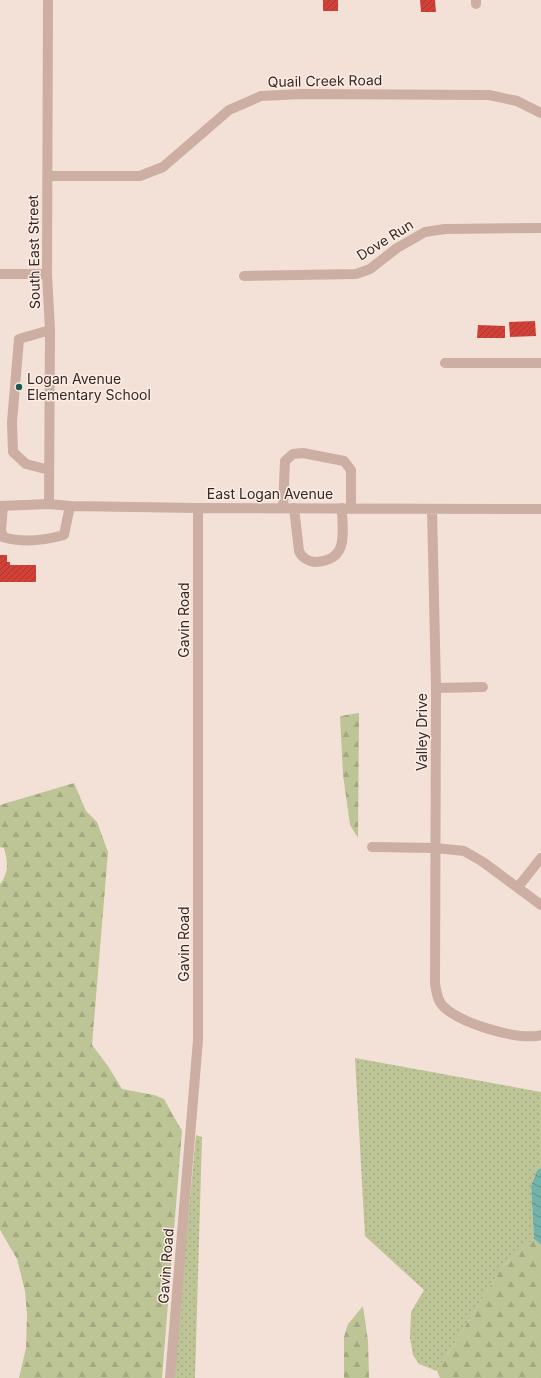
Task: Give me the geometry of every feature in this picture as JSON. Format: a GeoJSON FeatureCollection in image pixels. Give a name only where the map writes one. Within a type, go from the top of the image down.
{"type":"FeatureCollection","features":[{"type":"Feature","properties":{"kind":"street","name":"South East Street"},"geometry":{"type":"LineString","coordinates":[[48,0],[47,274],[50,330],[49,504]]}},
{"type":"Feature","properties":{"kind":"street","name":"Quail Creek Road"},"geometry":{"type":"LineString","coordinates":[[48,176],[140,176],[163,167],[229,110],[261,96],[302,94],[489,95],[517,101],[541,113]]}},
{"type":"Feature","properties":{"kind":"street","name":"Dove Run"},"geometry":{"type":"LineString","coordinates":[[244,276],[356,274],[370,269],[397,248],[425,232],[445,229],[541,228]]}},
{"type":"Feature","properties":{"kind":"street"},"geometry":{"type":"LineString","coordinates":[[0,274],[47,274]]}},
{"type":"Feature","properties":{"kind":"street"},"geometry":{"type":"LineString","coordinates":[[49,470],[26,464],[14,452],[12,422],[19,339],[50,330]]}},
{"type":"Feature","properties":{"kind":"street"},"geometry":{"type":"LineString","coordinates":[[445,363],[541,363]]}},
{"type":"Feature","properties":{"kind":"street"},"geometry":{"type":"LineString","coordinates":[[283,508],[285,461],[293,454],[303,453],[344,461],[351,470],[341,550],[335,557],[324,561],[314,562],[301,555],[299,551],[294,508]]}},
{"type":"Feature","properties":{"kind":"street","name":"East Logan Avenue"},"geometry":{"type":"LineString","coordinates":[[1,506],[49,504],[70,506],[198,508],[541,509]]}},
{"type":"Feature","properties":{"kind":"street"},"geometry":{"type":"LineString","coordinates":[[1,506],[1,530],[3,537],[13,540],[22,540],[64,535],[70,506]]}},
{"type":"Feature","properties":{"kind":"street","name":"Gavin Road"},"geometry":{"type":"LineString","coordinates":[[170,1378],[198,1040],[198,508]]}},
{"type":"Feature","properties":{"kind":"street","name":"Valley Drive"},"geometry":{"type":"LineString","coordinates":[[432,509],[436,688],[436,992],[441,1005],[451,1013],[480,1026],[519,1037],[541,1035]]}},
{"type":"Feature","properties":{"kind":"street"},"geometry":{"type":"LineString","coordinates":[[436,688],[483,687]]}},
{"type":"Feature","properties":{"kind":"street"},"geometry":{"type":"LineString","coordinates":[[372,847],[436,848],[464,851],[483,862],[541,905]]}},
{"type":"Feature","properties":{"kind":"street"},"geometry":{"type":"LineString","coordinates":[[518,887],[541,858]]}},
{"type":"Feature","properties":{"kind":"green space"},"geometry":{"type":"Polygon","coordinates":[[[359,713],[358,838],[350,825],[343,775],[340,716],[359,713]]]}},
{"type":"Feature","properties":{"kind":"green space"},"geometry":{"type":"Polygon","coordinates":[[[74,783],[86,811],[97,822],[108,852],[92,1045],[108,1066],[122,1089],[154,1095],[164,1099],[182,1131],[162,1378],[19,1378],[26,1348],[27,1315],[25,1291],[17,1259],[0,1230],[0,884],[5,876],[7,867],[4,848],[0,847],[0,805],[74,783]]]}},
{"type":"Feature","properties":{"kind":"green space"},"geometry":{"type":"Polygon","coordinates":[[[355,1058],[541,1092],[541,1168],[537,1170],[531,1186],[534,1239],[503,1266],[437,1371],[419,1364],[413,1355],[410,1338],[411,1312],[424,1290],[365,1236],[355,1058]]]}},
{"type":"Feature","properties":{"kind":"green space"},"geometry":{"type":"Polygon","coordinates":[[[196,1135],[202,1137],[195,1378],[173,1378],[196,1135]]]}},
{"type":"Feature","properties":{"kind":"green space"},"geometry":{"type":"Polygon","coordinates":[[[534,1239],[541,1245],[541,1378],[440,1378],[437,1371],[503,1266],[534,1239]]]}},
{"type":"Feature","properties":{"kind":"green space"},"geometry":{"type":"Polygon","coordinates":[[[363,1306],[368,1341],[369,1378],[344,1378],[344,1337],[348,1324],[363,1306]]]}},
{"type":"Feature","properties":{"kind":"water"},"geometry":{"type":"Polygon","coordinates":[[[541,1168],[541,1245],[534,1239],[531,1186],[537,1170],[541,1168]]]}},
{"type":"Feature","properties":{"kind":"building"},"geometry":{"type":"Polygon","coordinates":[[[323,0],[338,0],[338,11],[323,11],[323,0]]]}},
{"type":"Feature","properties":{"kind":"building"},"geometry":{"type":"Polygon","coordinates":[[[420,0],[435,0],[436,12],[421,12],[420,0]]]}},
{"type":"Feature","properties":{"kind":"building"},"geometry":{"type":"Polygon","coordinates":[[[535,321],[536,336],[510,337],[509,322],[535,321]]]}},
{"type":"Feature","properties":{"kind":"building"},"geometry":{"type":"Polygon","coordinates":[[[478,325],[505,326],[505,338],[477,338],[478,325]]]}},
{"type":"Feature","properties":{"kind":"building"},"geometry":{"type":"Polygon","coordinates":[[[0,555],[7,555],[7,562],[10,562],[10,565],[36,565],[36,582],[0,582],[0,555]]]}},
{"type":"Feature","properties":{"kind":"place","name":"Logan Avenue Elementary School"},"geometry":{"type":"Point","coordinates":[19,387]}}]}
